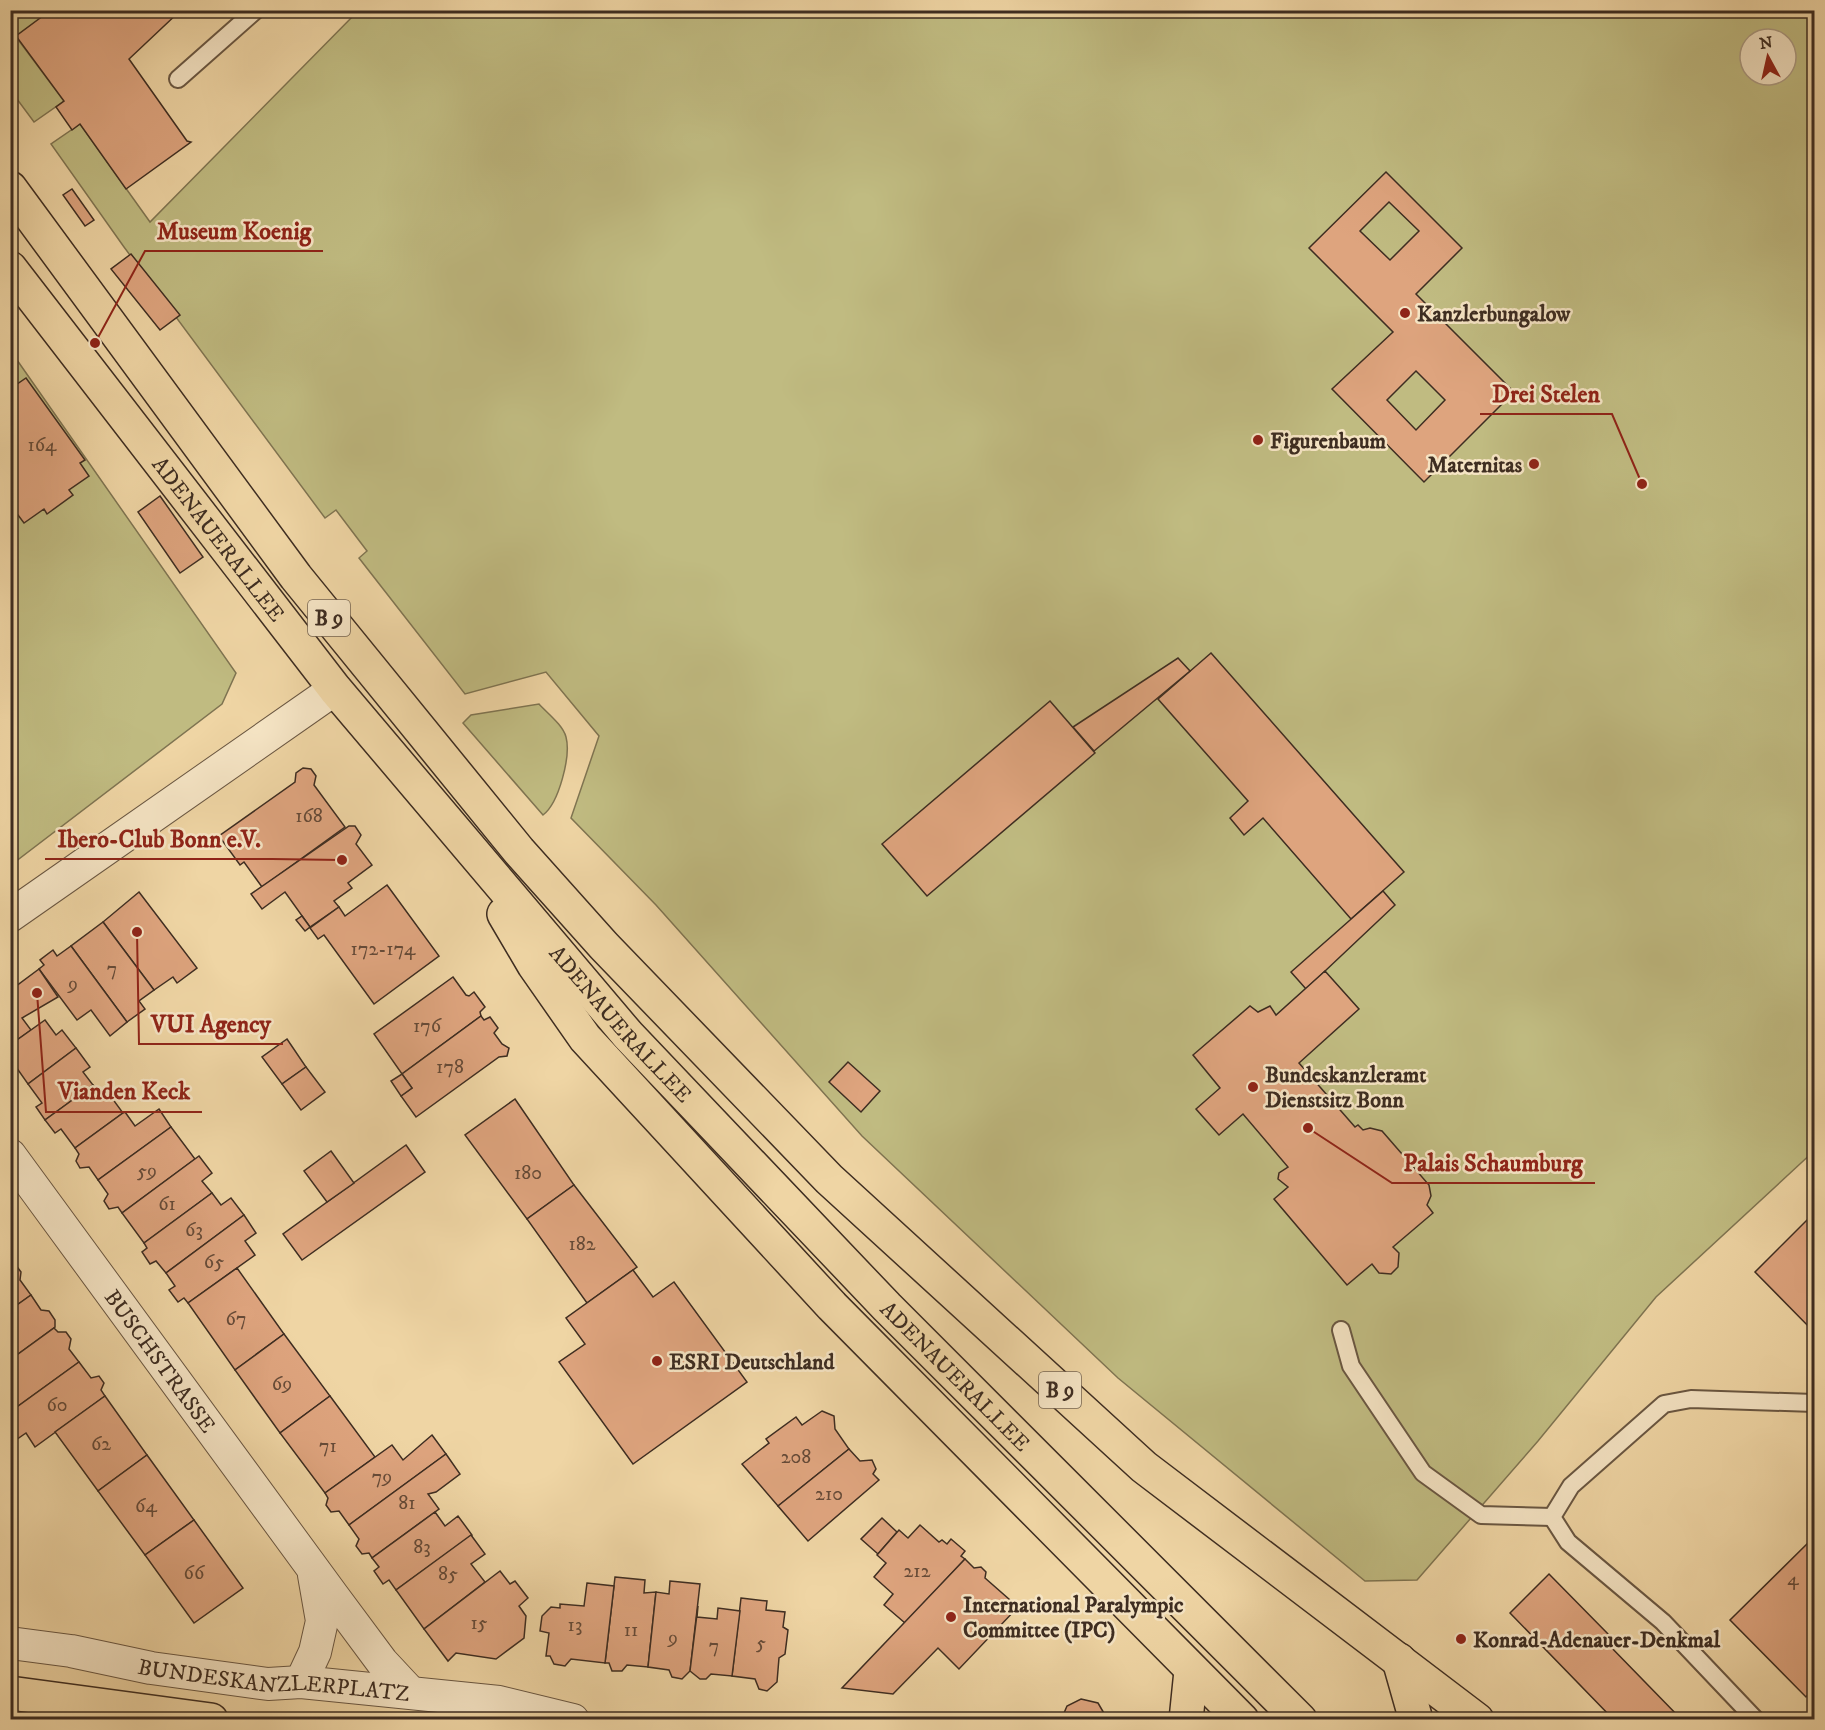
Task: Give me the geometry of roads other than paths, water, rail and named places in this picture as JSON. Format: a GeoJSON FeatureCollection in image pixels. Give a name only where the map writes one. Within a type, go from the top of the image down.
{"type":"FeatureCollection","features":[{"type":"Feature","properties":{"kind":"main road","name":"ADENAUERALLEE"},"geometry":{"type":"LineString","coordinates":[[10,188],[296,577],[519,851],[604,946],[838,1187],[1144,1467],[1399,1660]]}},
{"type":"Feature","properties":{"kind":"main road","name":"ADENAUERALLEE"},"geometry":{"type":"LineString","coordinates":[[10,268],[335,689],[628,1035],[871,1290],[1300,1719]]}},
{"type":"Feature","properties":{"kind":"main road"},"geometry":{"type":"LineString","coordinates":[[473,854],[508,922],[585,1038],[832,1306],[1191,1671],[1242,1719]]}},
{"type":"Feature","properties":{"kind":"main road"},"geometry":{"type":"LineString","coordinates":[[1399,1660],[1416,1719]]}},
{"type":"Feature","properties":{"kind":"main road","name":"B 9"},"geometry":{"type":"LineString","coordinates":[[1399,1660],[1477,1719]]}},
{"type":"Feature","properties":{"kind":"main road"},"geometry":{"type":"LineString","coordinates":[[1186,1719],[1191,1671]]}},
{"type":"Feature","properties":{"kind":"main road"},"geometry":{"type":"LineString","coordinates":[[10,1693],[211,1719]]}},
{"type":"Feature","properties":{"kind":"street"},"geometry":{"type":"LineString","coordinates":[[10,916],[335,689]]}},
{"type":"Feature","properties":{"kind":"street","name":"BUSCHSTRASSE"},"geometry":{"type":"LineString","coordinates":[[10,1155],[382,1662],[410,1692]]}},
{"type":"Feature","properties":{"kind":"street","name":"BUSCHSTRASSE"},"geometry":{"type":"LineString","coordinates":[[301,1682],[315,1652],[322,1622],[313,1565]]}},
{"type":"Feature","properties":{"kind":"street","name":"BUNDESKANZLERPLATZ"},"geometry":{"type":"LineString","coordinates":[[10,1643],[71,1651],[151,1668],[268,1684],[301,1682],[499,1702],[573,1719]]}},
{"type":"Feature","properties":{"kind":"lane"},"geometry":{"type":"LineString","coordinates":[[178,79],[256,10]]}},
{"type":"Feature","properties":{"kind":"lane"},"geometry":{"type":"LineString","coordinates":[[1341,1330],[1351,1366],[1423,1473],[1481,1515],[1552,1517]]}},
{"type":"Feature","properties":{"kind":"lane"},"geometry":{"type":"LineString","coordinates":[[1552,1517],[1571,1486],[1664,1404],[1691,1399],[1815,1403]]}},
{"type":"Feature","properties":{"kind":"lane"},"geometry":{"type":"LineString","coordinates":[[1552,1517],[1568,1542],[1663,1622],[1756,1719]]}},
{"type":"Feature","properties":{"kind":"place","name":"Kanzlerbungalow"},"geometry":{"type":"Point","coordinates":[1405,313]}},
{"type":"Feature","properties":{"kind":"place","name":"Museum Koenig"},"geometry":{"type":"Point","coordinates":[95,343]}},
{"type":"Feature","properties":{"kind":"place","name":"Figurenbaum"},"geometry":{"type":"Point","coordinates":[1258,440]}},
{"type":"Feature","properties":{"kind":"place","name":"Maternitas"},"geometry":{"type":"Point","coordinates":[1534,464]}},
{"type":"Feature","properties":{"kind":"place","name":"Drei Stelen"},"geometry":{"type":"Point","coordinates":[1642,484]}},
{"type":"Feature","properties":{"kind":"place","name":"Ibero-Club Bonn e.V."},"geometry":{"type":"Point","coordinates":[342,860]}},
{"type":"Feature","properties":{"kind":"place","name":"VUI Agency"},"geometry":{"type":"Point","coordinates":[137,932]}},
{"type":"Feature","properties":{"kind":"place","name":"Vianden Keck"},"geometry":{"type":"Point","coordinates":[37,993]}},
{"type":"Feature","properties":{"kind":"place","name":"Bundeskanzleramt Dienstsitz Bonn"},"geometry":{"type":"Point","coordinates":[1253,1087]}},
{"type":"Feature","properties":{"kind":"place","name":"Palais Schaumburg"},"geometry":{"type":"Point","coordinates":[1308,1128]}},
{"type":"Feature","properties":{"kind":"place","name":"ESRI Deutschland"},"geometry":{"type":"Point","coordinates":[657,1361]}},
{"type":"Feature","properties":{"kind":"place","name":"International Paralympic Committee (IPC)"},"geometry":{"type":"Point","coordinates":[951,1617]}},
{"type":"Feature","properties":{"kind":"place","name":"Konrad-Adenauer-Denkmal"},"geometry":{"type":"Point","coordinates":[1461,1639]}}]}
